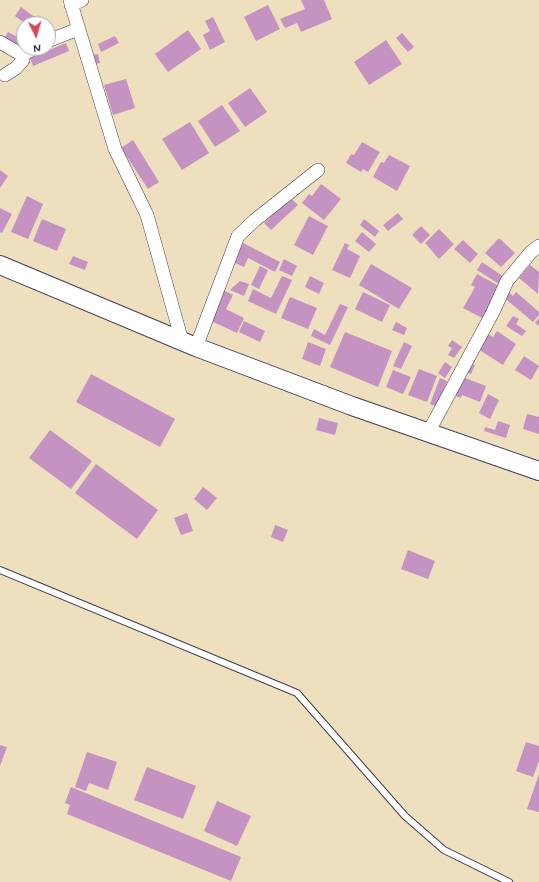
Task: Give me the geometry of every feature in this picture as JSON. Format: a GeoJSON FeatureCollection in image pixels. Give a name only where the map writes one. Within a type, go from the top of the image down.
{"type":"FeatureCollection","features":[{"type":"Feature","properties":{"kind":"main road"},"geometry":{"type":"LineString","coordinates":[[0,265],[189,344],[428,433],[539,471]]}},
{"type":"Feature","properties":{"kind":"street"},"geometry":{"type":"LineString","coordinates":[[74,2],[78,29],[114,149],[147,215],[189,344]]}},
{"type":"Feature","properties":{"kind":"street"},"geometry":{"type":"LineString","coordinates":[[56,38],[78,29]]}},
{"type":"Feature","properties":{"kind":"street"},"geometry":{"type":"LineString","coordinates":[[0,42],[16,52]]}},
{"type":"Feature","properties":{"kind":"street"},"geometry":{"type":"LineString","coordinates":[[5,76],[16,68],[23,60],[22,56]]}},
{"type":"Feature","properties":{"kind":"street"},"geometry":{"type":"LineString","coordinates":[[189,344],[238,236],[254,220],[318,170]]}},
{"type":"Feature","properties":{"kind":"street"},"geometry":{"type":"LineString","coordinates":[[428,433],[493,312],[507,280],[531,252],[539,246]]}},
{"type":"Feature","properties":{"kind":"lane"},"geometry":{"type":"LineString","coordinates":[[0,570],[297,693],[405,816],[444,850],[509,882]]}},
{"type":"Feature","properties":{"kind":"building"},"geometry":{"type":"Polygon","coordinates":[[[301,0],[324,0],[332,19],[301,32],[297,23],[285,28],[280,19],[305,9],[301,0]]]}},
{"type":"Feature","properties":{"kind":"building"},"geometry":{"type":"Polygon","coordinates":[[[268,5],[280,29],[256,41],[244,17],[268,5]]]}},
{"type":"Feature","properties":{"kind":"building"},"geometry":{"type":"Polygon","coordinates":[[[21,7],[33,16],[16,17],[15,16],[21,7]]]}},
{"type":"Feature","properties":{"kind":"building"},"geometry":{"type":"Polygon","coordinates":[[[213,17],[225,42],[210,50],[203,35],[210,31],[205,21],[213,17]]]}},
{"type":"Feature","properties":{"kind":"building"},"geometry":{"type":"Polygon","coordinates":[[[188,30],[201,49],[168,72],[155,54],[188,30]]]}},
{"type":"Feature","properties":{"kind":"building"},"geometry":{"type":"Polygon","coordinates":[[[8,32],[16,36],[16,46],[4,39],[8,32]]]}},
{"type":"Feature","properties":{"kind":"building"},"geometry":{"type":"Polygon","coordinates":[[[402,33],[414,47],[408,52],[396,38],[402,33]]]}},
{"type":"Feature","properties":{"kind":"building"},"geometry":{"type":"Polygon","coordinates":[[[115,36],[119,43],[101,52],[98,44],[115,36]]]}},
{"type":"Feature","properties":{"kind":"building"},"geometry":{"type":"Polygon","coordinates":[[[386,40],[402,64],[369,85],[354,62],[386,40]]]}},
{"type":"Feature","properties":{"kind":"building"},"geometry":{"type":"Polygon","coordinates":[[[66,43],[69,51],[33,66],[30,58],[35,56],[56,56],[56,47],[66,43]]]}},
{"type":"Feature","properties":{"kind":"building"},"geometry":{"type":"Polygon","coordinates":[[[98,54],[100,63],[94,64],[92,55],[98,54]]]}},
{"type":"Feature","properties":{"kind":"building"},"geometry":{"type":"Polygon","coordinates":[[[126,79],[135,108],[113,115],[104,85],[126,79]]]}},
{"type":"Feature","properties":{"kind":"building"},"geometry":{"type":"Polygon","coordinates":[[[250,88],[267,112],[245,127],[228,103],[250,88]]]}},
{"type":"Feature","properties":{"kind":"building"},"geometry":{"type":"Polygon","coordinates":[[[222,105],[240,131],[215,147],[198,121],[222,105]]]}},
{"type":"Feature","properties":{"kind":"building"},"geometry":{"type":"Polygon","coordinates":[[[190,122],[209,153],[182,170],[162,139],[190,122]]]}},
{"type":"Feature","properties":{"kind":"building"},"geometry":{"type":"Polygon","coordinates":[[[133,140],[159,182],[148,189],[121,148],[133,140]]]}},
{"type":"Feature","properties":{"kind":"building"},"geometry":{"type":"Polygon","coordinates":[[[362,142],[380,152],[368,172],[363,169],[361,172],[346,163],[351,154],[354,155],[362,142]]]}},
{"type":"Feature","properties":{"kind":"building"},"geometry":{"type":"Polygon","coordinates":[[[389,155],[410,166],[397,191],[373,177],[381,162],[384,163],[389,155]]]}},
{"type":"Feature","properties":{"kind":"building"},"geometry":{"type":"Polygon","coordinates":[[[0,170],[8,176],[0,188],[0,170]]]}},
{"type":"Feature","properties":{"kind":"building"},"geometry":{"type":"Polygon","coordinates":[[[321,184],[341,199],[324,220],[302,203],[309,194],[312,196],[321,184]]]}},
{"type":"Feature","properties":{"kind":"building"},"geometry":{"type":"Polygon","coordinates":[[[27,196],[43,204],[28,239],[11,232],[27,196]]]}},
{"type":"Feature","properties":{"kind":"building"},"geometry":{"type":"Polygon","coordinates":[[[291,198],[298,205],[271,230],[264,223],[291,198]]]}},
{"type":"Feature","properties":{"kind":"building"},"geometry":{"type":"Polygon","coordinates":[[[0,208],[12,214],[2,233],[0,232],[0,208]]]}},
{"type":"Feature","properties":{"kind":"building"},"geometry":{"type":"Polygon","coordinates":[[[398,213],[403,219],[388,231],[383,225],[398,213]]]}},
{"type":"Feature","properties":{"kind":"building"},"geometry":{"type":"Polygon","coordinates":[[[309,216],[328,226],[313,255],[294,245],[309,216]]]}},
{"type":"Feature","properties":{"kind":"building"},"geometry":{"type":"Polygon","coordinates":[[[42,219],[66,229],[57,251],[33,241],[42,219]]]}},
{"type":"Feature","properties":{"kind":"building"},"geometry":{"type":"Polygon","coordinates":[[[364,219],[379,231],[375,237],[360,225],[364,219]]]}},
{"type":"Feature","properties":{"kind":"building"},"geometry":{"type":"Polygon","coordinates":[[[421,226],[430,235],[421,244],[412,235],[421,226]]]}},
{"type":"Feature","properties":{"kind":"building"},"geometry":{"type":"Polygon","coordinates":[[[439,229],[454,244],[439,259],[425,243],[439,229]]]}},
{"type":"Feature","properties":{"kind":"building"},"geometry":{"type":"Polygon","coordinates":[[[362,232],[376,244],[369,252],[355,241],[362,232]]]}},
{"type":"Feature","properties":{"kind":"building"},"geometry":{"type":"Polygon","coordinates":[[[499,238],[515,253],[501,267],[485,253],[499,238]]]}},
{"type":"Feature","properties":{"kind":"building"},"geometry":{"type":"Polygon","coordinates":[[[463,240],[478,254],[470,263],[454,249],[463,240]]]}},
{"type":"Feature","properties":{"kind":"building"},"geometry":{"type":"Polygon","coordinates":[[[243,243],[280,262],[275,272],[248,258],[244,267],[233,262],[243,243]]]}},
{"type":"Feature","properties":{"kind":"building"},"geometry":{"type":"Polygon","coordinates":[[[345,243],[349,245],[347,249],[360,256],[350,278],[332,270],[345,243]]]}},
{"type":"Feature","properties":{"kind":"building"},"geometry":{"type":"Polygon","coordinates":[[[73,256],[88,262],[85,270],[69,264],[73,256]]]}},
{"type":"Feature","properties":{"kind":"building"},"geometry":{"type":"Polygon","coordinates":[[[284,259],[297,266],[292,276],[279,270],[284,259]]]}},
{"type":"Feature","properties":{"kind":"building"},"geometry":{"type":"Polygon","coordinates":[[[482,262],[504,277],[499,284],[477,270],[482,262]]]}},
{"type":"Feature","properties":{"kind":"building"},"geometry":{"type":"Polygon","coordinates":[[[371,264],[412,288],[399,309],[359,285],[371,264]]]}},
{"type":"Feature","properties":{"kind":"building"},"geometry":{"type":"Polygon","coordinates":[[[530,265],[539,272],[538,294],[519,278],[530,265]]]}},
{"type":"Feature","properties":{"kind":"building"},"geometry":{"type":"Polygon","coordinates":[[[260,266],[268,270],[259,289],[251,285],[260,266]]]}},
{"type":"Feature","properties":{"kind":"building"},"geometry":{"type":"Polygon","coordinates":[[[477,274],[501,287],[484,319],[463,308],[475,287],[471,285],[477,274]]]}},
{"type":"Feature","properties":{"kind":"building"},"geometry":{"type":"Polygon","coordinates":[[[282,276],[292,280],[276,314],[248,301],[253,289],[271,298],[282,276]]]}},
{"type":"Feature","properties":{"kind":"building"},"geometry":{"type":"Polygon","coordinates":[[[310,276],[324,283],[319,294],[305,287],[310,276]]]}},
{"type":"Feature","properties":{"kind":"building"},"geometry":{"type":"Polygon","coordinates":[[[240,281],[249,284],[244,296],[230,290],[240,281]]]}},
{"type":"Feature","properties":{"kind":"building"},"geometry":{"type":"Polygon","coordinates":[[[223,290],[233,295],[226,309],[244,318],[237,333],[209,320],[223,290]]]}},
{"type":"Feature","properties":{"kind":"building"},"geometry":{"type":"Polygon","coordinates":[[[506,290],[513,296],[516,292],[539,312],[539,315],[533,322],[501,295],[506,290]]]}},
{"type":"Feature","properties":{"kind":"building"},"geometry":{"type":"Polygon","coordinates":[[[363,292],[390,305],[382,322],[355,309],[363,292]]]}},
{"type":"Feature","properties":{"kind":"building"},"geometry":{"type":"Polygon","coordinates":[[[290,297],[317,308],[308,329],[281,318],[290,297]]]}},
{"type":"Feature","properties":{"kind":"building"},"geometry":{"type":"Polygon","coordinates":[[[340,304],[348,307],[330,345],[311,336],[314,329],[325,335],[340,304]]]}},
{"type":"Feature","properties":{"kind":"building"},"geometry":{"type":"Polygon","coordinates":[[[513,316],[519,319],[516,324],[526,331],[522,336],[506,326],[513,316]]]}},
{"type":"Feature","properties":{"kind":"building"},"geometry":{"type":"Polygon","coordinates":[[[539,318],[539,326],[535,323],[539,318]]]}},
{"type":"Feature","properties":{"kind":"building"},"geometry":{"type":"Polygon","coordinates":[[[244,321],[265,331],[260,342],[239,332],[244,321]]]}},
{"type":"Feature","properties":{"kind":"building"},"geometry":{"type":"Polygon","coordinates":[[[396,322],[407,328],[404,335],[392,330],[396,322]]]}},
{"type":"Feature","properties":{"kind":"building"},"geometry":{"type":"Polygon","coordinates":[[[497,331],[516,344],[503,365],[476,348],[486,333],[493,337],[497,331]]]}},
{"type":"Feature","properties":{"kind":"building"},"geometry":{"type":"Polygon","coordinates":[[[345,332],[392,351],[378,387],[330,367],[345,332]]]}},
{"type":"Feature","properties":{"kind":"building"},"geometry":{"type":"Polygon","coordinates":[[[452,340],[462,347],[454,358],[448,355],[452,348],[448,346],[452,340]]]}},
{"type":"Feature","properties":{"kind":"building"},"geometry":{"type":"Polygon","coordinates":[[[308,342],[326,349],[320,366],[302,359],[308,342]]]}},
{"type":"Feature","properties":{"kind":"building"},"geometry":{"type":"Polygon","coordinates":[[[404,342],[412,346],[401,369],[393,366],[404,342]]]}},
{"type":"Feature","properties":{"kind":"building"},"geometry":{"type":"Polygon","coordinates":[[[524,356],[539,366],[531,380],[515,370],[524,356]]]}},
{"type":"Feature","properties":{"kind":"building"},"geometry":{"type":"Polygon","coordinates":[[[445,362],[452,367],[445,378],[438,373],[445,362]]]}},
{"type":"Feature","properties":{"kind":"building"},"geometry":{"type":"Polygon","coordinates":[[[467,362],[475,365],[471,374],[464,372],[467,362]]]}},
{"type":"Feature","properties":{"kind":"building"},"geometry":{"type":"Polygon","coordinates":[[[419,369],[437,376],[427,402],[408,395],[419,369]]]}},
{"type":"Feature","properties":{"kind":"building"},"geometry":{"type":"Polygon","coordinates":[[[393,370],[411,377],[403,394],[386,387],[393,370]]]}},
{"type":"Feature","properties":{"kind":"building"},"geometry":{"type":"Polygon","coordinates":[[[91,374],[175,419],[160,447],[76,402],[91,374]]]}},
{"type":"Feature","properties":{"kind":"building"},"geometry":{"type":"Polygon","coordinates":[[[460,376],[486,386],[480,402],[462,395],[461,398],[453,395],[460,376]]]}},
{"type":"Feature","properties":{"kind":"building"},"geometry":{"type":"Polygon","coordinates":[[[440,378],[447,381],[437,407],[430,404],[440,378]]]}},
{"type":"Feature","properties":{"kind":"building"},"geometry":{"type":"Polygon","coordinates":[[[488,394],[499,400],[490,419],[479,413],[488,394]]]}},
{"type":"Feature","properties":{"kind":"building"},"geometry":{"type":"Polygon","coordinates":[[[527,414],[539,417],[539,434],[523,429],[527,414]]]}},
{"type":"Feature","properties":{"kind":"building"},"geometry":{"type":"Polygon","coordinates":[[[319,418],[338,423],[335,435],[316,430],[319,418]]]}},
{"type":"Feature","properties":{"kind":"building"},"geometry":{"type":"Polygon","coordinates":[[[498,421],[510,425],[506,438],[484,431],[485,427],[495,430],[498,421]]]}},
{"type":"Feature","properties":{"kind":"building"},"geometry":{"type":"Polygon","coordinates":[[[50,430],[92,461],[71,489],[29,458],[50,430]]]}},
{"type":"Feature","properties":{"kind":"building"},"geometry":{"type":"Polygon","coordinates":[[[96,464],[158,510],[137,539],[75,493],[96,464]]]}},
{"type":"Feature","properties":{"kind":"building"},"geometry":{"type":"Polygon","coordinates":[[[203,487],[217,498],[207,510],[194,499],[203,487]]]}},
{"type":"Feature","properties":{"kind":"building"},"geometry":{"type":"Polygon","coordinates":[[[187,513],[193,531],[181,535],[174,518],[187,513]]]}},
{"type":"Feature","properties":{"kind":"building"},"geometry":{"type":"Polygon","coordinates":[[[275,525],[288,530],[283,542],[271,537],[275,525]]]}},
{"type":"Feature","properties":{"kind":"building"},"geometry":{"type":"Polygon","coordinates":[[[408,550],[435,561],[428,579],[401,569],[408,550]]]}},
{"type":"Feature","properties":{"kind":"building"},"geometry":{"type":"Polygon","coordinates":[[[526,742],[539,746],[539,761],[533,777],[516,771],[526,742]]]}},
{"type":"Feature","properties":{"kind":"building"},"geometry":{"type":"Polygon","coordinates":[[[0,745],[7,747],[0,766],[0,745]]]}},
{"type":"Feature","properties":{"kind":"building"},"geometry":{"type":"Polygon","coordinates":[[[87,752],[117,762],[108,790],[89,783],[86,791],[75,787],[87,752]]]}},
{"type":"Feature","properties":{"kind":"building"},"geometry":{"type":"Polygon","coordinates":[[[147,767],[196,786],[183,819],[134,800],[147,767]]]}},
{"type":"Feature","properties":{"kind":"building"},"geometry":{"type":"Polygon","coordinates":[[[539,774],[539,812],[527,809],[539,774]]]}},
{"type":"Feature","properties":{"kind":"building"},"geometry":{"type":"Polygon","coordinates":[[[71,787],[241,857],[231,881],[67,814],[70,805],[65,803],[71,787]]]}},
{"type":"Feature","properties":{"kind":"building"},"geometry":{"type":"Polygon","coordinates":[[[217,801],[251,816],[237,846],[204,831],[217,801]]]}}]}
